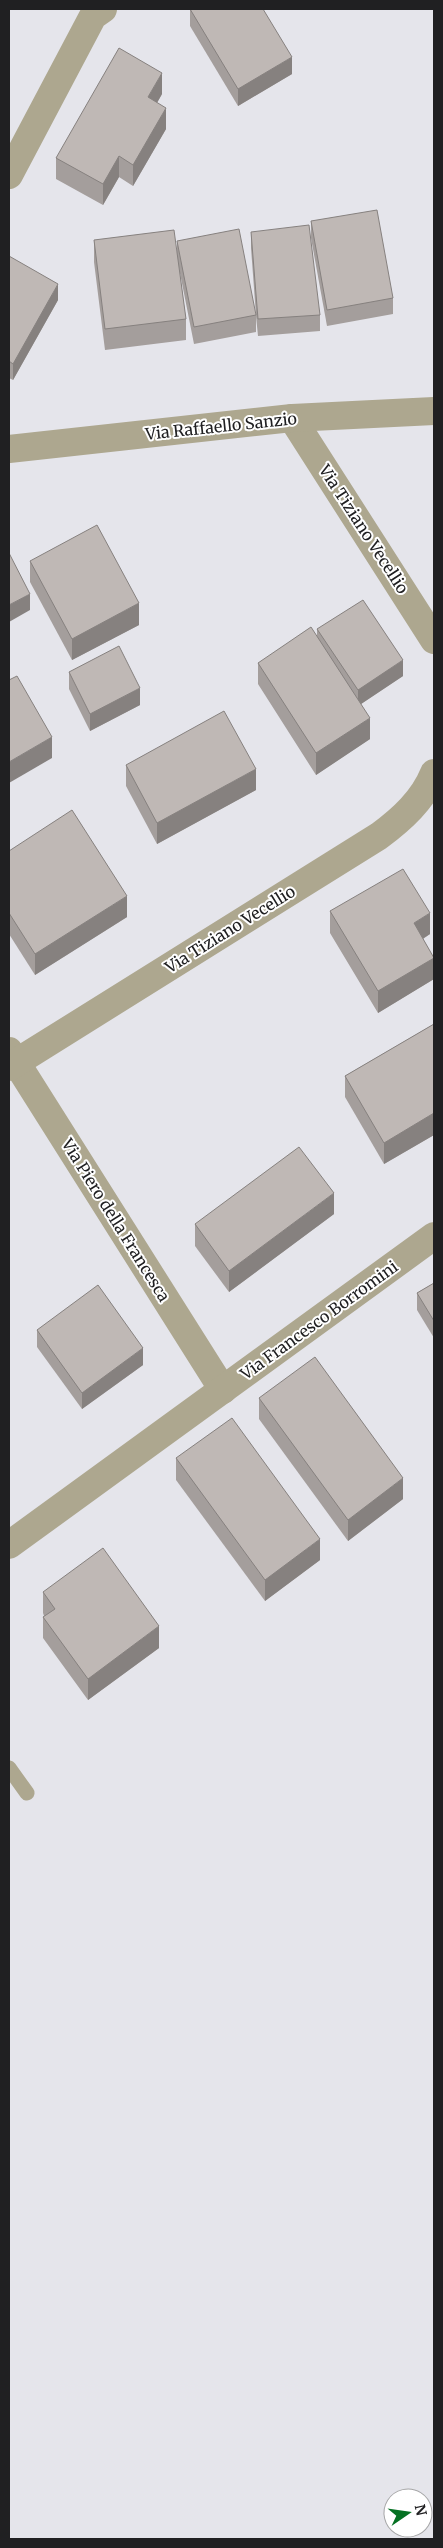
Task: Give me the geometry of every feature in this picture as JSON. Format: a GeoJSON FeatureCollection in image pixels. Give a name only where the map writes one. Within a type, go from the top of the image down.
{"type":"FeatureCollection","features":[{"type":"Feature","properties":{"kind":"street"},"geometry":{"type":"LineString","coordinates":[[9,175],[97,11]]}},
{"type":"Feature","properties":{"kind":"street","name":"Via Raffaello Sanzio"},"geometry":{"type":"LineString","coordinates":[[9,449],[292,418],[434,411]]}},
{"type":"Feature","properties":{"kind":"street","name":"Via Tiziano Vecellio"},"geometry":{"type":"LineString","coordinates":[[292,418],[434,640]]}},
{"type":"Feature","properties":{"kind":"street","name":"Via Tiziano Vecellio"},"geometry":{"type":"LineString","coordinates":[[11,1060],[379,836],[414,806],[424,793],[434,773]]}},
{"type":"Feature","properties":{"kind":"street","name":"Via Piero della Francesca"},"geometry":{"type":"LineString","coordinates":[[11,1060],[223,1390]]}},
{"type":"Feature","properties":{"kind":"street","name":"Via Francesco Borromini"},"geometry":{"type":"LineString","coordinates":[[9,1545],[434,1236]]}},
{"type":"Feature","properties":{"kind":"lane"},"geometry":{"type":"LineString","coordinates":[[9,1768],[27,1793]]}},
{"type":"Feature","properties":{"kind":"building"},"geometry":{"type":"Polygon","coordinates":[[[190,9],[263,9],[292,57],[238,89],[190,9]]]}},
{"type":"Feature","properties":{"kind":"building"},"geometry":{"type":"Polygon","coordinates":[[[119,48],[162,73],[148,97],[166,108],[133,165],[119,156],[103,184],[56,158],[119,48]]]}},
{"type":"Feature","properties":{"kind":"building"},"geometry":{"type":"Polygon","coordinates":[[[377,210],[393,298],[327,310],[311,221],[377,210]]]}},
{"type":"Feature","properties":{"kind":"building"},"geometry":{"type":"Polygon","coordinates":[[[309,225],[320,315],[258,319],[251,232],[309,225]]]}},
{"type":"Feature","properties":{"kind":"building"},"geometry":{"type":"Polygon","coordinates":[[[239,229],[256,315],[194,327],[177,241],[239,229]]]}},
{"type":"Feature","properties":{"kind":"building"},"geometry":{"type":"Polygon","coordinates":[[[174,230],[186,319],[105,329],[94,240],[174,230]]]}},
{"type":"Feature","properties":{"kind":"building"},"geometry":{"type":"Polygon","coordinates":[[[9,256],[58,284],[13,364],[9,361],[9,256]]]}},
{"type":"Feature","properties":{"kind":"building"},"geometry":{"type":"Polygon","coordinates":[[[97,525],[139,603],[72,639],[30,561],[97,525]]]}},
{"type":"Feature","properties":{"kind":"building"},"geometry":{"type":"Polygon","coordinates":[[[9,553],[30,594],[9,605],[9,553]]]}},
{"type":"Feature","properties":{"kind":"building"},"geometry":{"type":"Polygon","coordinates":[[[363,600],[403,660],[358,690],[317,629],[363,600]]]}},
{"type":"Feature","properties":{"kind":"building"},"geometry":{"type":"Polygon","coordinates":[[[311,627],[370,718],[316,753],[258,663],[311,627]]]}},
{"type":"Feature","properties":{"kind":"building"},"geometry":{"type":"Polygon","coordinates":[[[119,646],[140,688],[90,714],[69,672],[119,646]]]}},
{"type":"Feature","properties":{"kind":"building"},"geometry":{"type":"Polygon","coordinates":[[[17,676],[52,737],[9,762],[9,680],[17,676]]]}},
{"type":"Feature","properties":{"kind":"building"},"geometry":{"type":"Polygon","coordinates":[[[224,711],[256,769],[157,823],[126,765],[224,711]]]}},
{"type":"Feature","properties":{"kind":"building"},"geometry":{"type":"Polygon","coordinates":[[[72,810],[127,896],[35,954],[9,913],[9,851],[72,810]]]}},
{"type":"Feature","properties":{"kind":"building"},"geometry":{"type":"Polygon","coordinates":[[[403,869],[430,913],[414,923],[434,958],[378,991],[330,911],[403,869]]]}},
{"type":"Feature","properties":{"kind":"building"},"geometry":{"type":"Polygon","coordinates":[[[434,1024],[434,1113],[384,1143],[345,1076],[434,1024]]]}},
{"type":"Feature","properties":{"kind":"building"},"geometry":{"type":"Polygon","coordinates":[[[299,1147],[334,1193],[229,1271],[195,1224],[299,1147]]]}},
{"type":"Feature","properties":{"kind":"building"},"geometry":{"type":"Polygon","coordinates":[[[434,1283],[434,1321],[417,1293],[434,1283]]]}},
{"type":"Feature","properties":{"kind":"building"},"geometry":{"type":"Polygon","coordinates":[[[98,1285],[143,1348],[82,1393],[37,1330],[98,1285]]]}},
{"type":"Feature","properties":{"kind":"building"},"geometry":{"type":"Polygon","coordinates":[[[315,1357],[403,1478],[348,1520],[259,1398],[315,1357]]]}},
{"type":"Feature","properties":{"kind":"building"},"geometry":{"type":"Polygon","coordinates":[[[232,1418],[320,1539],[265,1580],[176,1458],[232,1418]]]}},
{"type":"Feature","properties":{"kind":"building"},"geometry":{"type":"Polygon","coordinates":[[[103,1548],[159,1626],[88,1679],[43,1617],[55,1609],[43,1592],[103,1548]]]}}]}
